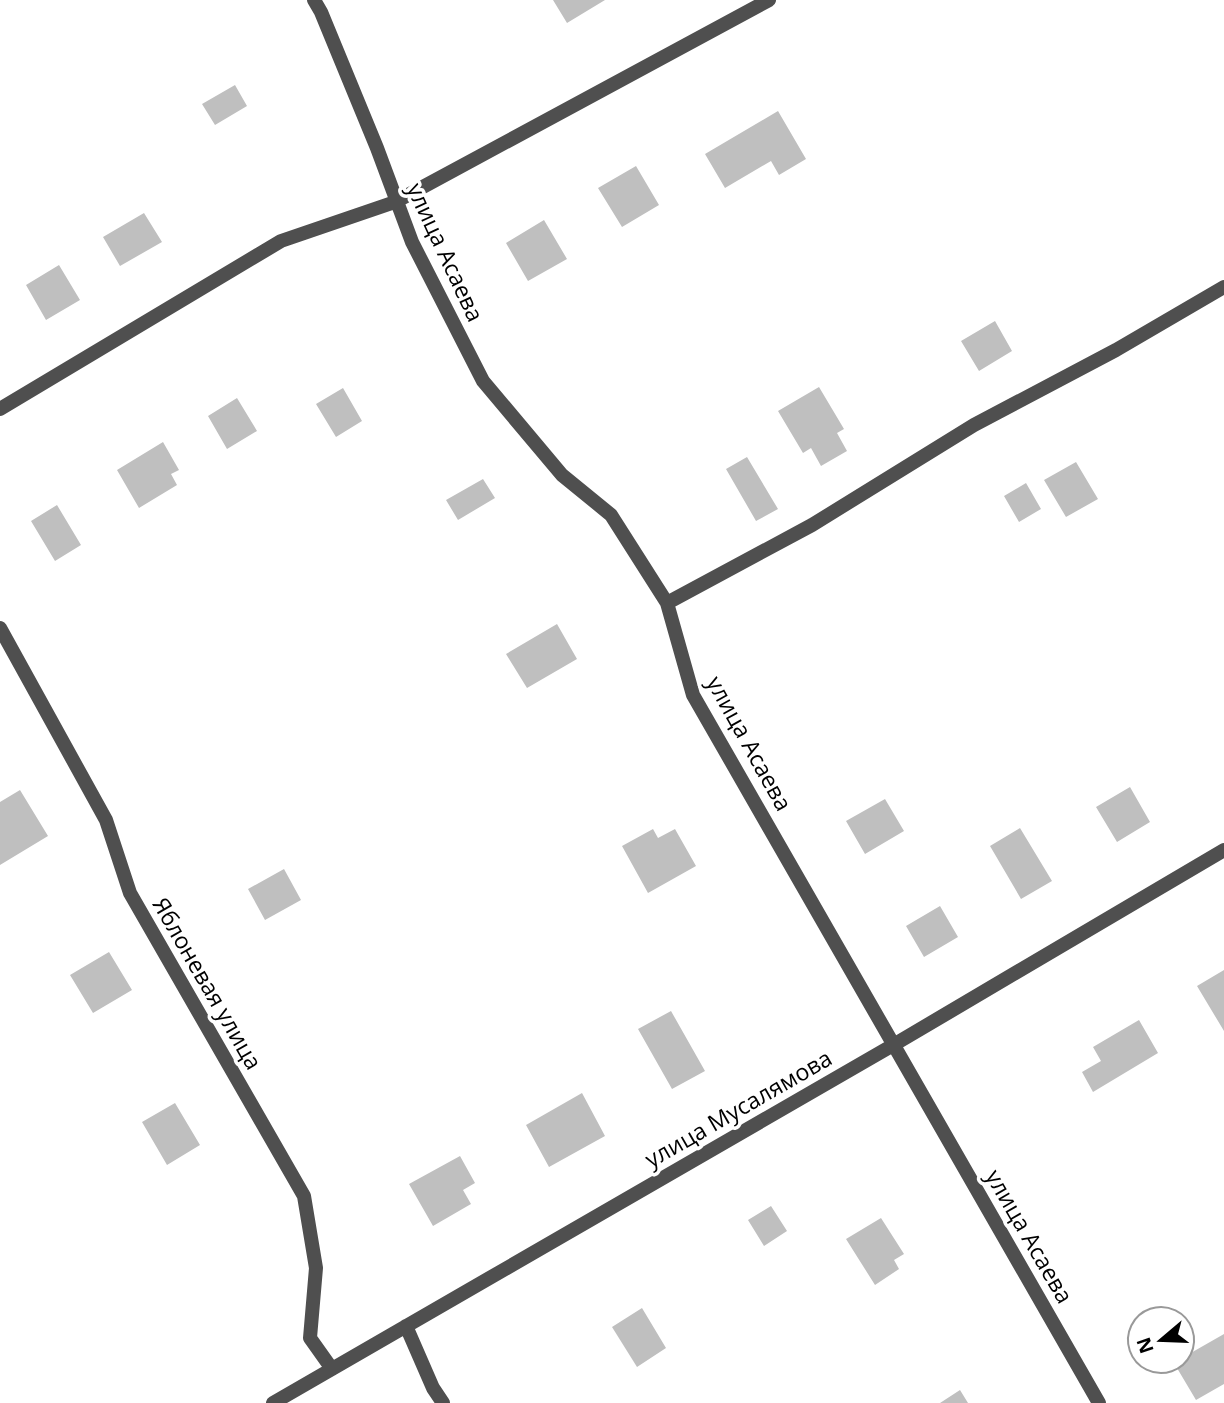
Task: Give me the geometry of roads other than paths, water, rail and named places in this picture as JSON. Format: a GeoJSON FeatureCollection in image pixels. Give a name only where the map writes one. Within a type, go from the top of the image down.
{"type":"FeatureCollection","features":[{"type":"Feature","properties":{"kind":"street","name":"улица Асаева"},"geometry":{"type":"LineString","coordinates":[[314,0],[372,135],[412,242],[484,381],[562,475],[611,515],[667,603],[693,695],[1099,1403]]}},
{"type":"Feature","properties":{"kind":"street"},"geometry":{"type":"LineString","coordinates":[[0,409],[281,241],[396,202],[769,0]]}},
{"type":"Feature","properties":{"kind":"street"},"geometry":{"type":"LineString","coordinates":[[667,603],[812,525],[974,425],[1116,350],[1224,288]]}},
{"type":"Feature","properties":{"kind":"street","name":"Яблоневая улица"},"geometry":{"type":"LineString","coordinates":[[0,628],[107,820],[130,893],[304,1196],[316,1268],[310,1338],[332,1369]]}},
{"type":"Feature","properties":{"kind":"street","name":"улица Мусалямова"},"geometry":{"type":"LineString","coordinates":[[274,1403],[895,1044],[1224,850]]}},
{"type":"Feature","properties":{"kind":"street"},"geometry":{"type":"LineString","coordinates":[[406,1326],[433,1388],[443,1403]]}}]}
